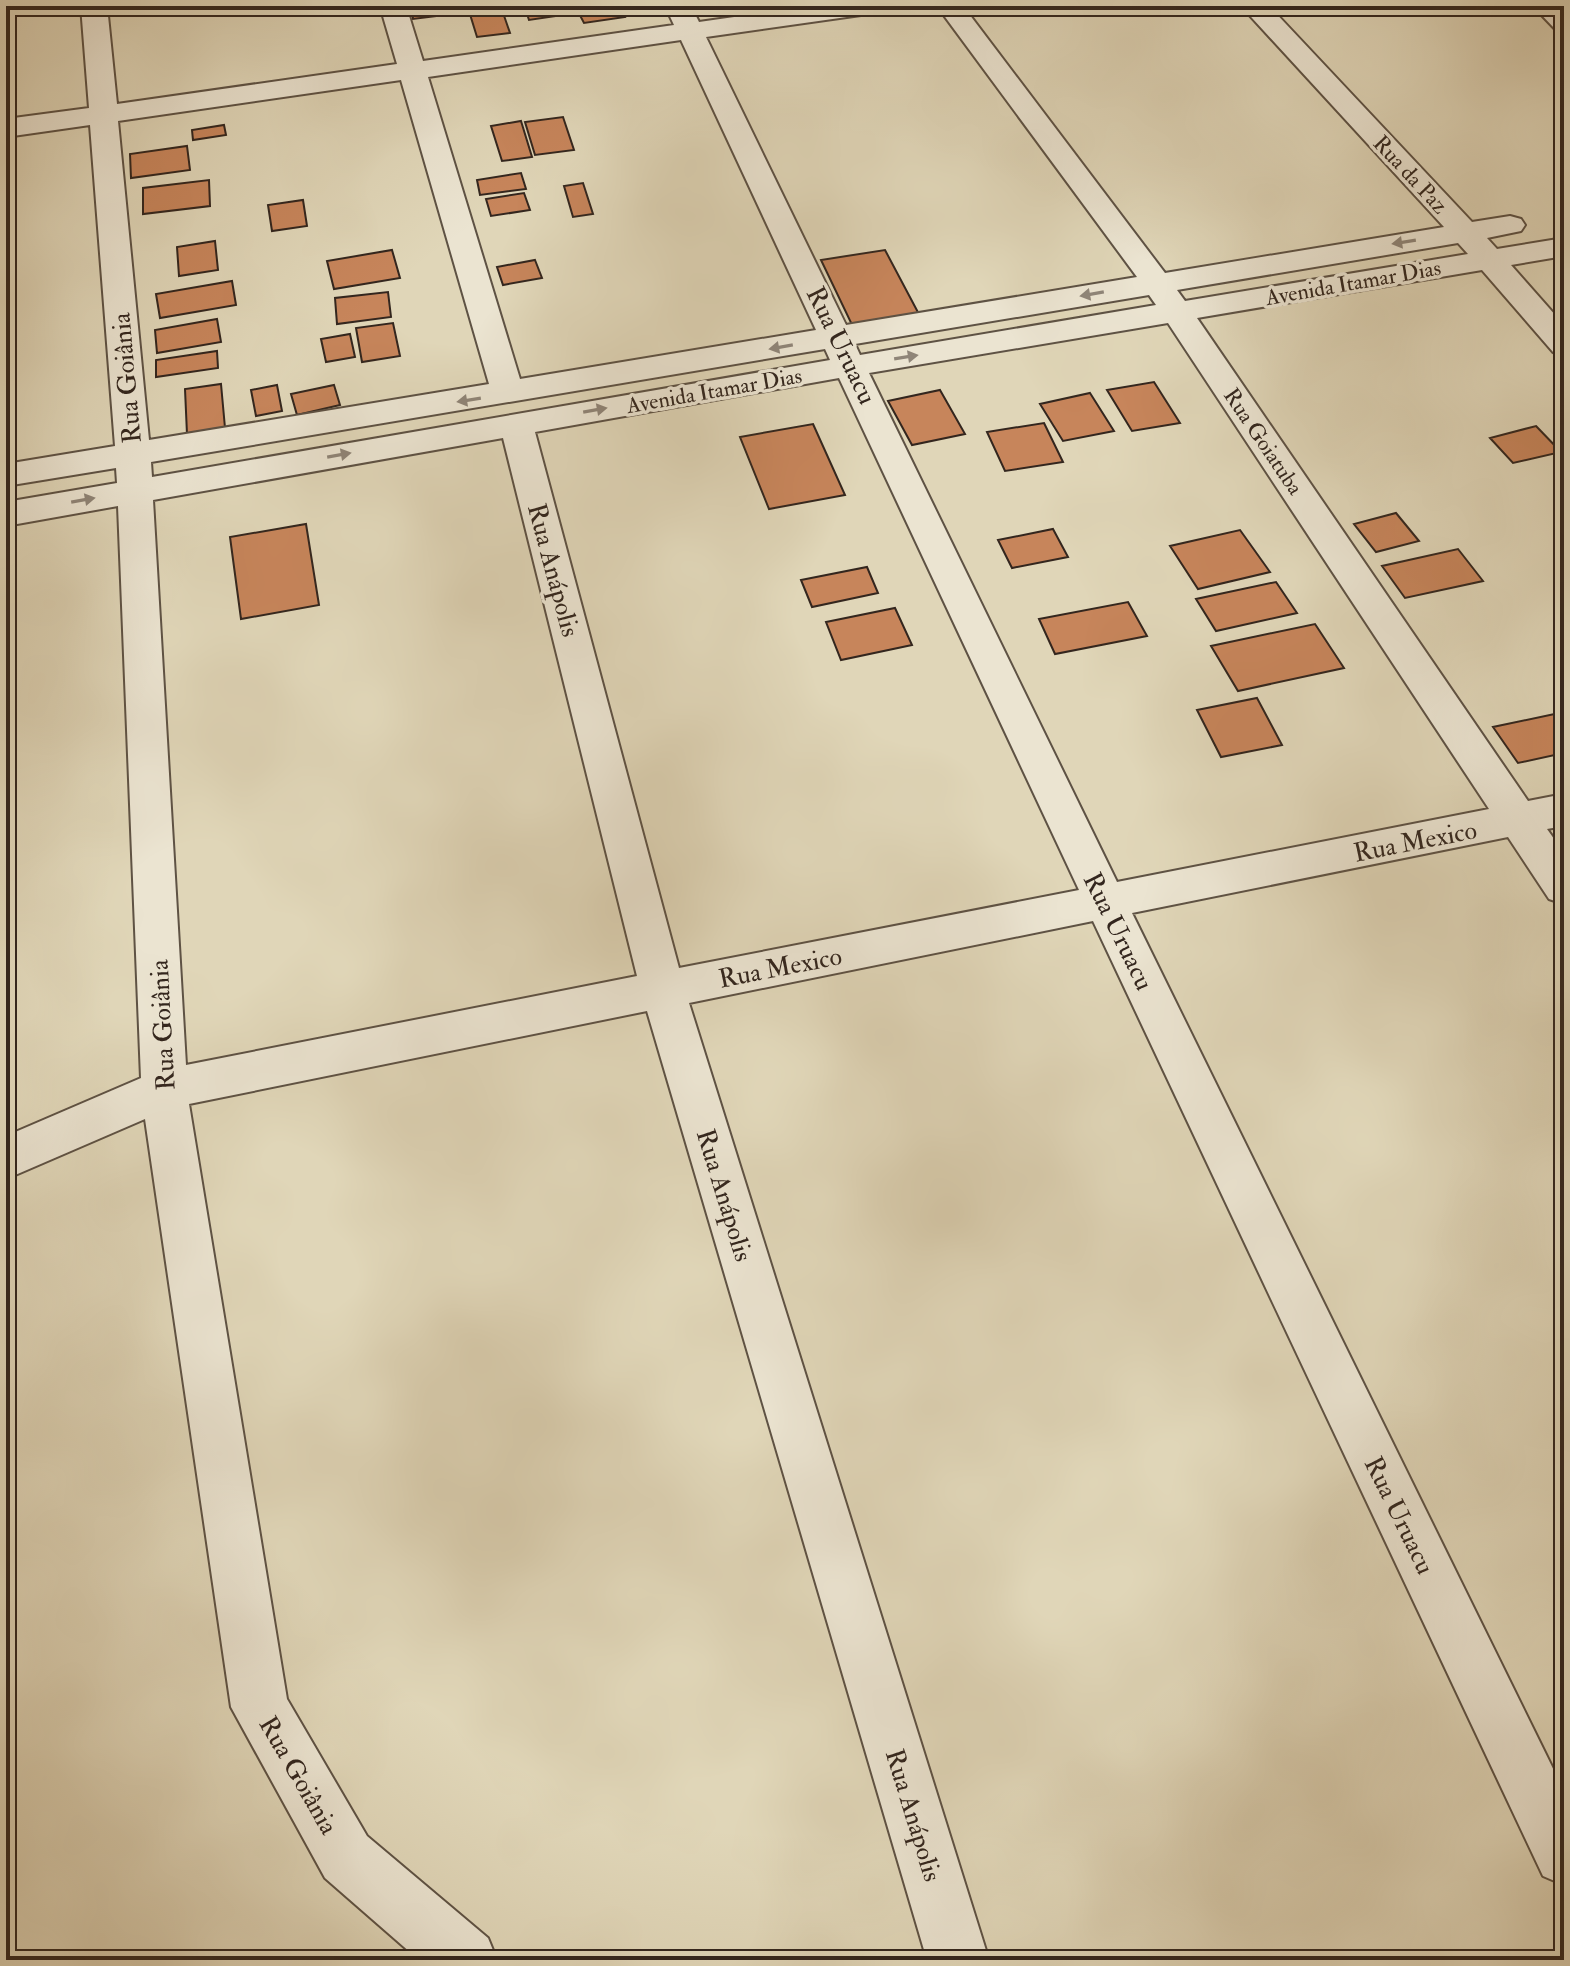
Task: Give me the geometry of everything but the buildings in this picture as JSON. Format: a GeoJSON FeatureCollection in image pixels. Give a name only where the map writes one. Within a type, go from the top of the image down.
{"type":"FeatureCollection","features":[{"type":"Feature","properties":{"kind":"street","name":"Rua Goiânia"},"geometry":{"type":"LineString","coordinates":[[94,6],[133,472],[164,1089],[260,1707],[346,1857],[466,1960]]}},
{"type":"Feature","properties":{"kind":"street","name":"Rua Anápolis"},"geometry":{"type":"LineString","coordinates":[[393,6],[512,409],[663,990],[958,1960]]}},
{"type":"Feature","properties":{"kind":"street"},"geometry":{"type":"LineString","coordinates":[[6,128],[414,72],[684,20],[868,6]]}},
{"type":"Feature","properties":{"kind":"street","name":"Rua Goiatuba"},"geometry":{"type":"LineString","coordinates":[[950,6],[1157,283],[1564,887]]}},
{"type":"Feature","properties":{"kind":"street","name":"Rua da Paz"},"geometry":{"type":"LineString","coordinates":[[1254,6],[1465,232],[1564,345]]}},
{"type":"Feature","properties":{"kind":"street"},"geometry":{"type":"LineString","coordinates":[[1546,6],[1564,23]]}},
{"type":"Feature","properties":{"kind":"street","name":"Rua Uruacu"},"geometry":{"type":"LineString","coordinates":[[684,20],[845,351],[1104,903],[1564,1855]]}},
{"type":"Feature","properties":{"kind":"street","name":"Avenida Itamar Dias"},"geometry":{"type":"LineString","coordinates":[[6,475],[133,472],[512,409],[845,351],[1157,283],[1564,216]]}},
{"type":"Feature","properties":{"kind":"street","name":"Avenida Itamar Dias"},"geometry":{"type":"LineString","coordinates":[[845,351],[1177,312],[1564,247]]}},
{"type":"Feature","properties":{"kind":"street","name":"Avenida Itamar Dias"},"geometry":{"type":"LineString","coordinates":[[6,514],[133,472]]}},
{"type":"Feature","properties":{"kind":"street","name":"Rua Mexico"},"geometry":{"type":"LineString","coordinates":[[6,1158],[164,1089],[1564,810]]}}]}
